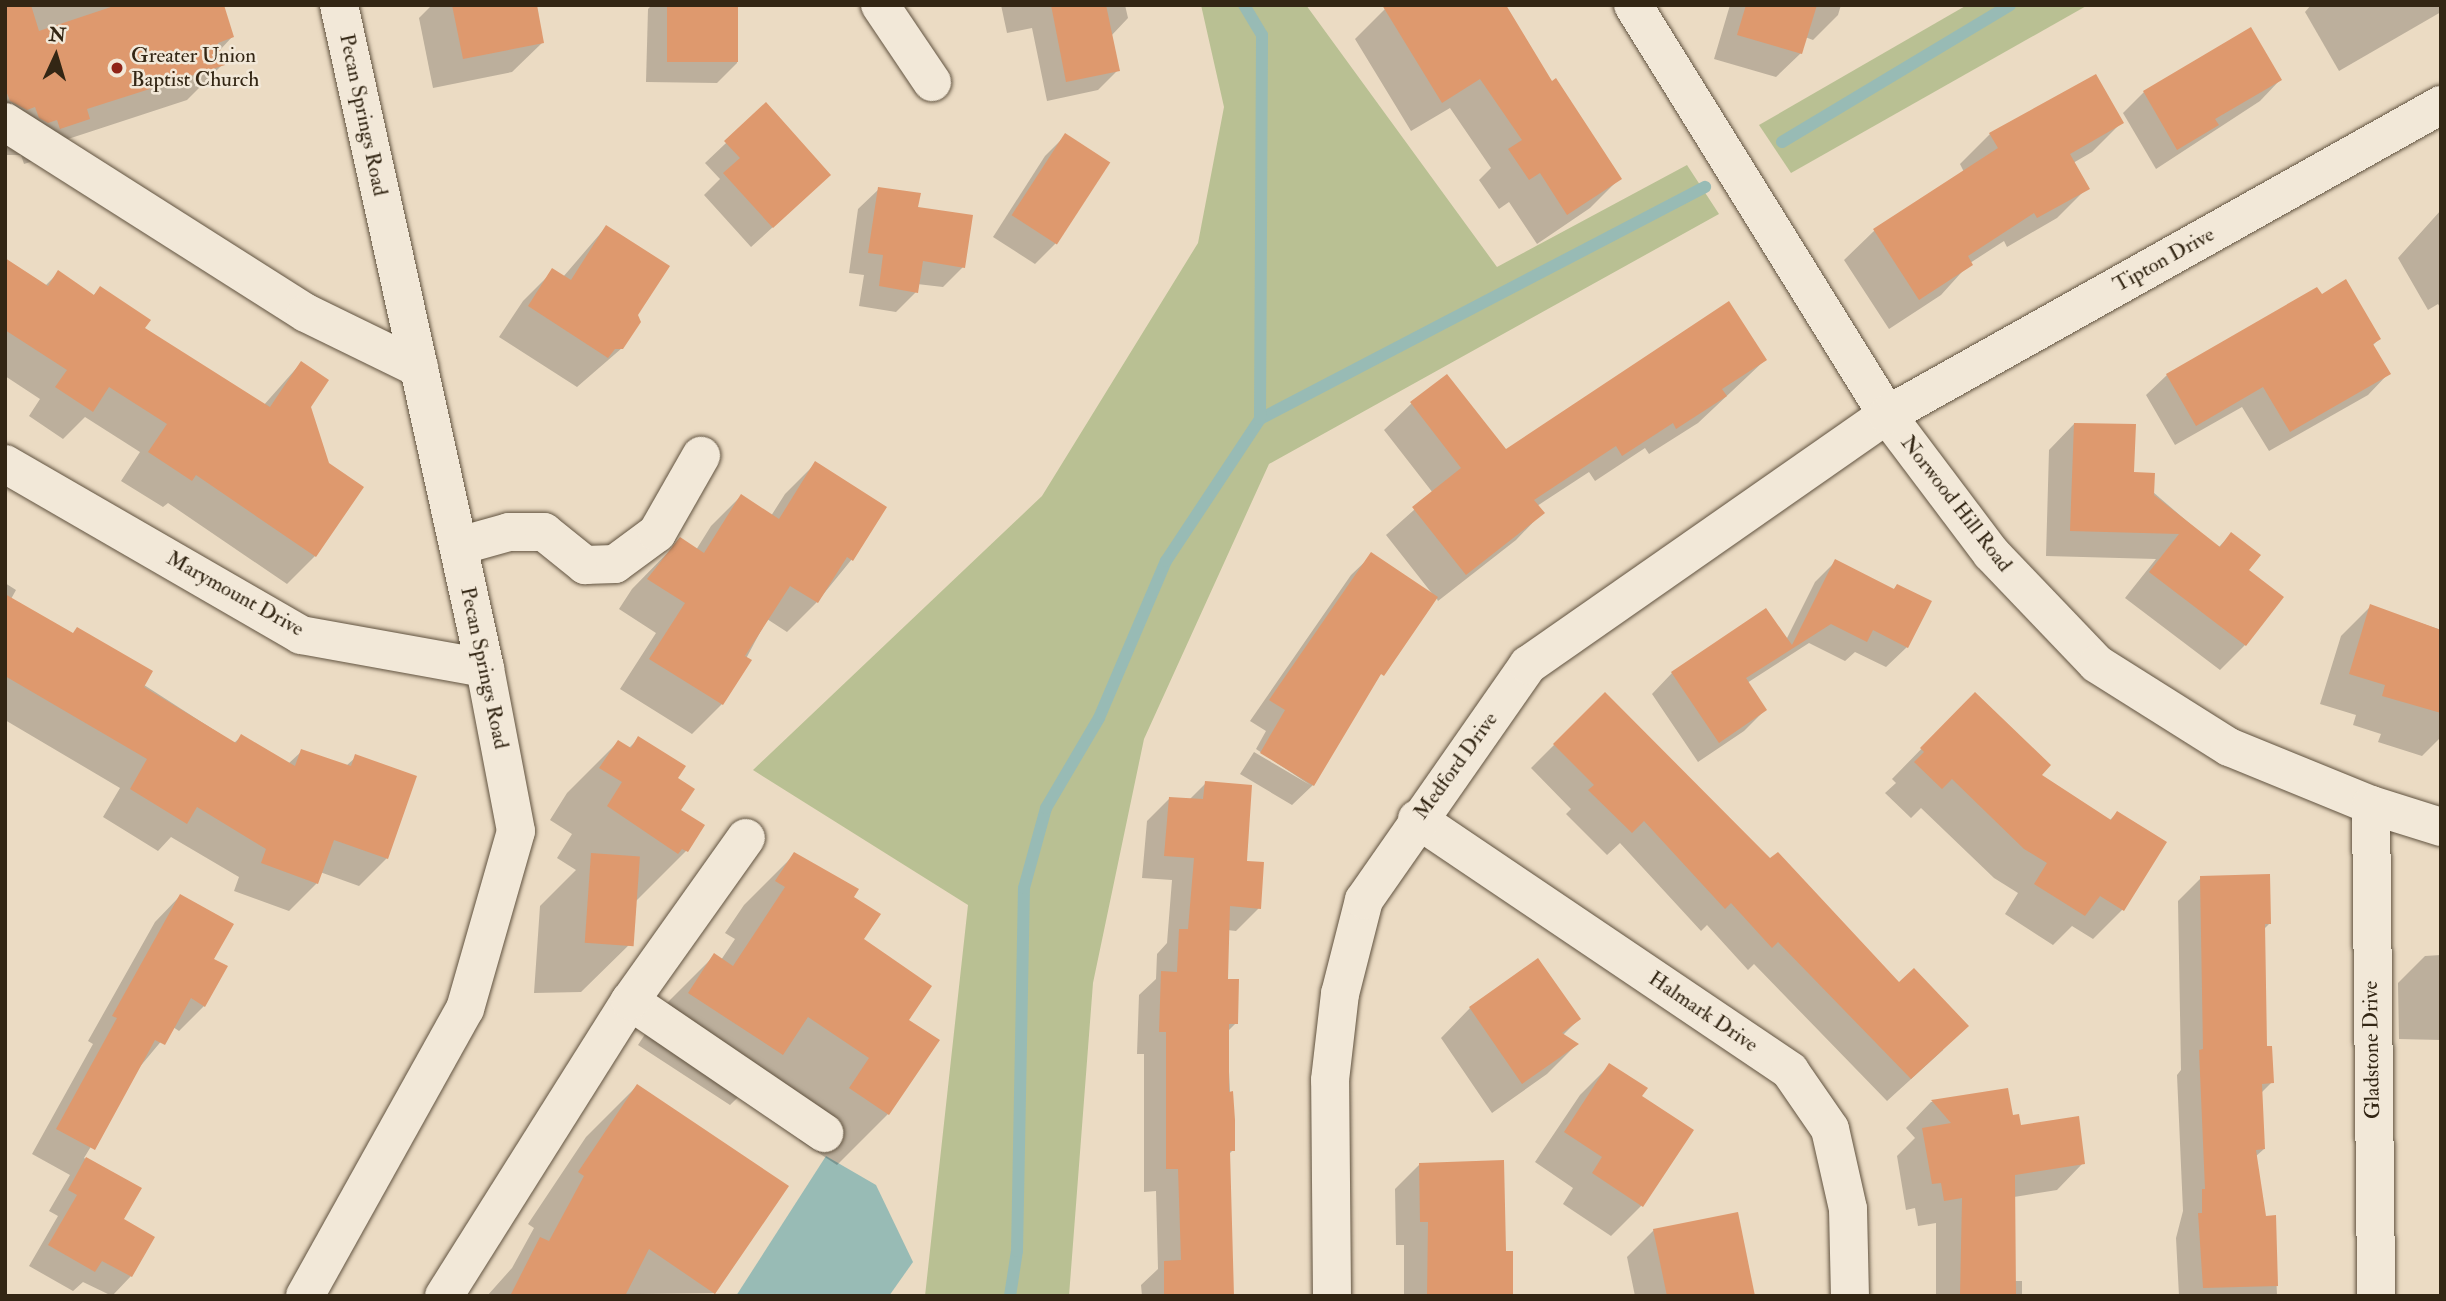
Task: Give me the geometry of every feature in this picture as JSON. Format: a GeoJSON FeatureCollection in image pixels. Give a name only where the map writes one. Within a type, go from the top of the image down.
{"type":"FeatureCollection","features":[{"type":"Feature","properties":{"kind":"street","name":"Pecan Springs Road"},"geometry":{"type":"LineString","coordinates":[[305,1296],[465,1009],[516,831],[485,668],[339,5]]}},
{"type":"Feature","properties":{"kind":"street"},"geometry":{"type":"LineString","coordinates":[[880,5],[932,82]]}},
{"type":"Feature","properties":{"kind":"street","name":"Norwood Hill Road"},"geometry":{"type":"LineString","coordinates":[[1633,5],[1887,415],[1991,554],[2097,664],[2230,747],[2371,805],[2441,827]]}},
{"type":"Feature","properties":{"kind":"street","name":"Tipton Drive"},"geometry":{"type":"LineString","coordinates":[[1887,415],[2441,105]]}},
{"type":"Feature","properties":{"kind":"street"},"geometry":{"type":"LineString","coordinates":[[5,122],[306,313],[419,368]]}},
{"type":"Feature","properties":{"kind":"street","name":"Medford Drive"},"geometry":{"type":"LineString","coordinates":[[1332,1296],[1329,1080],[1340,994],[1364,900],[1528,665],[1887,415]]}},
{"type":"Feature","properties":{"kind":"street"},"geometry":{"type":"LineString","coordinates":[[458,546],[509,531],[544,532],[585,565],[615,564],[657,533],[701,456]]}},
{"type":"Feature","properties":{"kind":"street","name":"Marymount Drive"},"geometry":{"type":"LineString","coordinates":[[5,464],[302,635],[485,668]]}},
{"type":"Feature","properties":{"kind":"street","name":"Gladstone Drive"},"geometry":{"type":"LineString","coordinates":[[2371,805],[2376,1296]]}},
{"type":"Feature","properties":{"kind":"street","name":"Halmark Drive"},"geometry":{"type":"LineString","coordinates":[[1418,819],[1790,1071],[1830,1129],[1848,1209],[1850,1296]]}},
{"type":"Feature","properties":{"kind":"street"},"geometry":{"type":"LineString","coordinates":[[444,1296],[630,1001],[746,838]]}},
{"type":"Feature","properties":{"kind":"street"},"geometry":{"type":"LineString","coordinates":[[630,1001],[824,1133]]}},
{"type":"Feature","properties":{"kind":"green space"},"geometry":{"type":"Polygon","coordinates":[[[1201,5],[1306,5],[1497,267],[1687,165],[1719,214],[1269,464],[1144,739],[1093,983],[1069,1296],[925,1296],[968,905],[753,770],[1042,496],[1198,243],[1224,107],[1201,5]]]}},
{"type":"Feature","properties":{"kind":"green space"},"geometry":{"type":"Polygon","coordinates":[[[1967,5],[2088,5],[1791,173],[1759,125],[1967,5]]]}},
{"type":"Feature","properties":{"kind":"water"},"geometry":{"type":"Polygon","coordinates":[[[826,1156],[876,1185],[913,1262],[889,1296],[736,1296],[826,1156]]]}},
{"type":"Feature","properties":{"kind":"building","name":"Greater Union Baptist Church"},"geometry":{"type":"Polygon","coordinates":[[[5,5],[31,5],[39,31],[117,5],[224,5],[234,37],[218,43],[225,65],[87,109],[90,119],[60,129],[57,120],[48,123],[39,118],[35,107],[27,110],[10,101],[5,88],[5,5]]]}},
{"type":"Feature","properties":{"kind":"building"},"geometry":{"type":"Polygon","coordinates":[[[452,5],[537,5],[544,43],[463,59],[452,5]]]}},
{"type":"Feature","properties":{"kind":"building"},"geometry":{"type":"Polygon","coordinates":[[[667,5],[738,5],[738,62],[667,62],[667,5]]]}},
{"type":"Feature","properties":{"kind":"building"},"geometry":{"type":"Polygon","coordinates":[[[1051,5],[1106,5],[1120,71],[1066,82],[1051,5]]]}},
{"type":"Feature","properties":{"kind":"building"},"geometry":{"type":"Polygon","coordinates":[[[1382,5],[1506,5],[1552,81],[1556,78],[1622,179],[1567,215],[1540,173],[1529,180],[1508,149],[1522,140],[1480,79],[1442,103],[1382,5]]]}},
{"type":"Feature","properties":{"kind":"building"},"geometry":{"type":"Polygon","coordinates":[[[1746,5],[1817,5],[1802,54],[1737,35],[1746,5]]]}},
{"type":"Feature","properties":{"kind":"building"},"geometry":{"type":"Polygon","coordinates":[[[2251,27],[2282,80],[2215,119],[2219,125],[2177,150],[2143,91],[2251,27]]]}},
{"type":"Feature","properties":{"kind":"building"},"geometry":{"type":"Polygon","coordinates":[[[2096,74],[2124,123],[2070,154],[2090,189],[2037,218],[2034,213],[1968,256],[1973,265],[1919,300],[1873,229],[1998,148],[1989,133],[2096,74]]]}},
{"type":"Feature","properties":{"kind":"building"},"geometry":{"type":"Polygon","coordinates":[[[766,102],[831,175],[773,228],[723,173],[740,158],[724,141],[766,102]]]}},
{"type":"Feature","properties":{"kind":"building"},"geometry":{"type":"Polygon","coordinates":[[[1065,133],[1110,162],[1057,245],[1012,215],[1065,133]]]}},
{"type":"Feature","properties":{"kind":"building"},"geometry":{"type":"Polygon","coordinates":[[[878,187],[921,193],[918,207],[973,215],[965,268],[923,261],[918,293],[879,286],[883,255],[868,253],[878,187]]]}},
{"type":"Feature","properties":{"kind":"building"},"geometry":{"type":"Polygon","coordinates":[[[606,225],[670,266],[638,315],[641,322],[623,349],[615,349],[608,358],[528,306],[552,268],[571,280],[606,225]]]}},
{"type":"Feature","properties":{"kind":"building"},"geometry":{"type":"Polygon","coordinates":[[[5,258],[48,286],[58,270],[94,295],[100,286],[151,320],[145,328],[270,407],[301,361],[329,380],[311,407],[329,463],[364,487],[316,557],[196,475],[192,481],[148,452],[167,424],[109,387],[93,412],[55,387],[67,370],[5,330],[5,258]]]}},
{"type":"Feature","properties":{"kind":"building"},"geometry":{"type":"Polygon","coordinates":[[[2346,279],[2381,339],[2373,344],[2391,374],[2290,432],[2263,387],[2196,426],[2166,374],[2317,287],[2322,294],[2346,279]]]}},
{"type":"Feature","properties":{"kind":"building"},"geometry":{"type":"Polygon","coordinates":[[[1729,301],[1767,360],[1722,389],[1727,396],[1676,429],[1673,423],[1622,456],[1616,446],[1534,500],[1545,513],[1466,575],[1412,507],[1461,468],[1410,402],[1447,374],[1506,449],[1729,301]]]}},
{"type":"Feature","properties":{"kind":"building"},"geometry":{"type":"Polygon","coordinates":[[[2074,423],[2136,424],[2134,472],[2155,473],[2154,495],[2220,547],[2231,532],[2261,555],[2249,570],[2284,597],[2246,646],[2149,572],[2179,534],[2070,531],[2074,423]]]}},
{"type":"Feature","properties":{"kind":"building"},"geometry":{"type":"Polygon","coordinates":[[[815,461],[887,507],[853,561],[847,557],[818,603],[790,586],[745,656],[752,660],[723,705],[649,659],[685,603],[647,579],[680,537],[704,553],[741,494],[779,519],[815,461]]]}},
{"type":"Feature","properties":{"kind":"building"},"geometry":{"type":"Polygon","coordinates":[[[1371,552],[1438,597],[1384,676],[1381,674],[1314,786],[1260,753],[1285,710],[1269,700],[1371,552]]]}},
{"type":"Feature","properties":{"kind":"building"},"geometry":{"type":"Polygon","coordinates":[[[1835,559],[1894,589],[1897,584],[1932,601],[1908,648],[1873,630],[1867,642],[1831,624],[1746,678],[1767,710],[1719,743],[1671,672],[1766,608],[1792,645],[1835,559]]]}},
{"type":"Feature","properties":{"kind":"building"},"geometry":{"type":"Polygon","coordinates":[[[5,594],[73,633],[77,627],[153,671],[144,687],[236,743],[241,734],[295,766],[301,749],[351,766],[355,754],[417,776],[388,859],[334,840],[318,884],[261,863],[266,849],[197,807],[187,824],[130,789],[147,759],[5,676],[5,594]]]}},
{"type":"Feature","properties":{"kind":"building"},"geometry":{"type":"Polygon","coordinates":[[[2370,604],[2441,630],[2441,713],[2382,696],[2385,685],[2349,674],[2370,604]]]}},
{"type":"Feature","properties":{"kind":"building"},"geometry":{"type":"Polygon","coordinates":[[[1605,692],[1770,858],[1778,852],[1899,982],[1914,968],[1969,1026],[1911,1079],[1778,942],[1772,948],[1731,903],[1725,909],[1644,821],[1632,833],[1588,790],[1594,785],[1553,744],[1605,692]]]}},
{"type":"Feature","properties":{"kind":"building"},"geometry":{"type":"Polygon","coordinates":[[[1975,692],[2051,765],[2042,775],[2111,820],[2117,811],[2167,842],[2124,911],[2100,896],[2085,916],[2034,884],[2047,863],[2024,849],[1952,779],[1942,789],[1914,762],[1924,752],[1920,748],[1975,692]]]}},
{"type":"Feature","properties":{"kind":"building"},"geometry":{"type":"Polygon","coordinates":[[[638,736],[686,766],[678,778],[695,789],[681,810],[705,825],[688,852],[682,849],[678,854],[607,806],[622,782],[599,768],[618,740],[631,748],[638,736]]]}},
{"type":"Feature","properties":{"kind":"building"},"geometry":{"type":"Polygon","coordinates":[[[1205,781],[1252,785],[1247,861],[1264,862],[1261,909],[1230,906],[1228,979],[1239,979],[1238,1024],[1229,1024],[1229,1092],[1233,1091],[1235,1120],[1235,1151],[1230,1151],[1234,1296],[1164,1296],[1164,1261],[1181,1260],[1178,1169],[1166,1169],[1166,1032],[1159,1032],[1161,971],[1177,972],[1179,929],[1188,929],[1194,858],[1164,856],[1169,797],[1203,799],[1205,781]]]}},
{"type":"Feature","properties":{"kind":"building"},"geometry":{"type":"Polygon","coordinates":[[[794,852],[859,889],[854,897],[881,914],[864,939],[932,986],[909,1020],[940,1040],[889,1115],[849,1088],[869,1058],[808,1017],[783,1055],[688,993],[714,953],[733,966],[785,887],[775,881],[794,852]]]}},
{"type":"Feature","properties":{"kind":"building"},"geometry":{"type":"Polygon","coordinates":[[[591,853],[640,856],[634,946],[585,943],[591,853]]]}},
{"type":"Feature","properties":{"kind":"building"},"geometry":{"type":"Polygon","coordinates":[[[2270,874],[2271,924],[2265,924],[2267,1046],[2272,1046],[2274,1083],[2262,1084],[2265,1149],[2256,1150],[2266,1216],[2276,1215],[2278,1286],[2203,1288],[2198,1213],[2202,1213],[2202,1189],[2205,1189],[2199,1050],[2203,1049],[2200,876],[2270,874]]]}},
{"type":"Feature","properties":{"kind":"building"},"geometry":{"type":"Polygon","coordinates":[[[180,894],[234,924],[214,959],[228,966],[205,1007],[191,998],[165,1045],[155,1040],[95,1150],[56,1129],[117,1018],[112,1016],[180,894]]]}},
{"type":"Feature","properties":{"kind":"building"},"geometry":{"type":"Polygon","coordinates":[[[1538,958],[1581,1019],[1562,1033],[1579,1044],[1522,1084],[1469,1007],[1538,958]]]}},
{"type":"Feature","properties":{"kind":"building"},"geometry":{"type":"Polygon","coordinates":[[[1609,1063],[1648,1088],[1642,1096],[1694,1130],[1643,1207],[1592,1173],[1602,1157],[1564,1132],[1609,1063]]]}},
{"type":"Feature","properties":{"kind":"building"},"geometry":{"type":"Polygon","coordinates":[[[637,1084],[789,1186],[715,1294],[649,1249],[625,1296],[510,1296],[540,1237],[549,1241],[584,1176],[578,1172],[637,1084]]]}},
{"type":"Feature","properties":{"kind":"building"},"geometry":{"type":"Polygon","coordinates":[[[2008,1088],[2013,1115],[2019,1114],[2021,1125],[2079,1116],[2085,1164],[2015,1175],[2016,1296],[1960,1296],[1962,1198],[1944,1201],[1941,1183],[1932,1184],[1922,1128],[1951,1123],[1931,1100],[2008,1088]]]}},
{"type":"Feature","properties":{"kind":"building"},"geometry":{"type":"Polygon","coordinates":[[[86,1157],[142,1188],[124,1219],[155,1237],[132,1277],[102,1261],[95,1272],[48,1245],[77,1195],[68,1190],[86,1157]]]}},
{"type":"Feature","properties":{"kind":"building"},"geometry":{"type":"Polygon","coordinates":[[[1504,1160],[1506,1251],[1513,1251],[1513,1296],[1427,1296],[1428,1222],[1420,1222],[1419,1163],[1504,1160]]]}},
{"type":"Feature","properties":{"kind":"building"},"geometry":{"type":"Polygon","coordinates":[[[1738,1212],[1755,1296],[1667,1296],[1653,1229],[1738,1212]]]}},
{"type":"Feature","properties":{"kind":"waterway"},"geometry":{"type":"LineString","coordinates":[[1010,1296],[1017,1251],[1024,888],[1046,808],[1099,718],[1166,561],[1260,419],[1262,35],[1244,5]]}},
{"type":"Feature","properties":{"kind":"waterway"},"geometry":{"type":"LineString","coordinates":[[1782,142],[2010,5]]}},
{"type":"Feature","properties":{"kind":"waterway"},"geometry":{"type":"LineString","coordinates":[[1260,419],[1705,187]]}},
{"type":"Feature","properties":{"kind":"place","name":"Greater Union Baptist Church"},"geometry":{"type":"Point","coordinates":[117,68]}}]}
